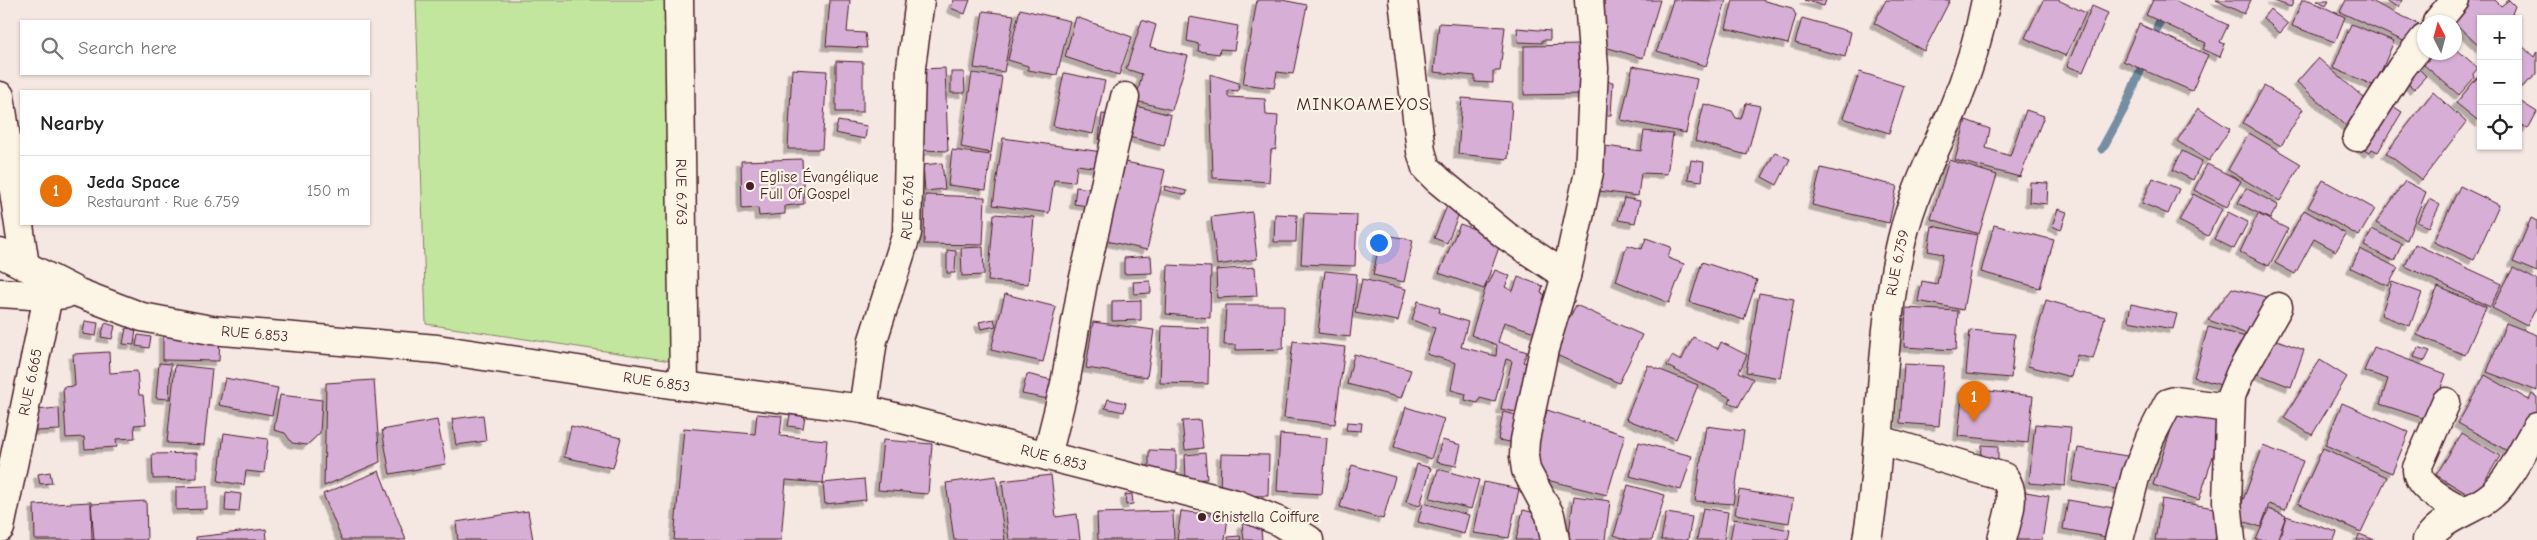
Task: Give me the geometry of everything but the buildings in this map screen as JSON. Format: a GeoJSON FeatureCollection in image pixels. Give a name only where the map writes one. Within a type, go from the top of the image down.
{"type":"FeatureCollection","features":[{"type":"Feature","properties":{"kind":"street","name":"RUE 6.763"},"geometry":{"type":"LineString","coordinates":[[679,0],[684,386]]}},
{"type":"Feature","properties":{"kind":"street","name":"RUE 6.761"},"geometry":{"type":"LineString","coordinates":[[863,409],[873,340],[908,234],[911,67],[920,0]]}},
{"type":"Feature","properties":{"kind":"street"},"geometry":{"type":"LineString","coordinates":[[1403,0],[1421,151],[1426,168],[1436,179],[1505,235],[1566,276]]}},
{"type":"Feature","properties":{"kind":"street"},"geometry":{"type":"LineString","coordinates":[[1555,540],[1550,514],[1526,470],[1524,456],[1525,440],[1544,348],[1566,276],[1589,172],[1594,68],[1589,0]]}},
{"type":"Feature","properties":{"kind":"street","name":"RUE 6.759"},"geometry":{"type":"LineString","coordinates":[[1867,540],[1880,440],[1882,375],[1888,319],[1902,238],[1920,182],[1952,111],[1979,37],[1986,0]]}},
{"type":"Feature","properties":{"kind":"street"},"geometry":{"type":"LineString","coordinates":[[2443,15],[2455,0]]}},
{"type":"Feature","properties":{"kind":"street"},"geometry":{"type":"LineString","coordinates":[[2357,137],[2417,47]]}},
{"type":"Feature","properties":{"kind":"street"},"geometry":{"type":"LineString","coordinates":[[0,96],[26,266]]}},
{"type":"Feature","properties":{"kind":"street"},"geometry":{"type":"LineString","coordinates":[[1047,456],[1065,384],[1083,282],[1125,97]]}},
{"type":"Feature","properties":{"kind":"street","name":"RUE 6.853"},"geometry":{"type":"LineString","coordinates":[[0,253],[79,293],[142,317],[211,330],[437,349],[684,386],[863,409],[1236,504],[1278,521],[1309,540]]}},
{"type":"Feature","properties":{"kind":"street"},"geometry":{"type":"LineString","coordinates":[[0,293],[48,296],[79,293]]}},
{"type":"Feature","properties":{"kind":"street","name":"RUE 6.665"},"geometry":{"type":"LineString","coordinates":[[0,528],[48,296]]}},
{"type":"Feature","properties":{"kind":"street"},"geometry":{"type":"LineString","coordinates":[[2231,540],[2227,501],[2230,396],[2240,374],[2278,307]]}},
{"type":"Feature","properties":{"kind":"street"},"geometry":{"type":"LineString","coordinates":[[2119,540],[2136,474],[2150,438],[2168,403],[2175,401],[2229,408]]}},
{"type":"Feature","properties":{"kind":"street"},"geometry":{"type":"LineString","coordinates":[[2446,402],[2417,468],[2416,476],[2422,484],[2462,511]]}},
{"type":"Feature","properties":{"kind":"street"},"geometry":{"type":"LineString","coordinates":[[2427,540],[2432,532],[2462,511],[2487,500],[2500,487],[2537,427]]}},
{"type":"Feature","properties":{"kind":"street"},"geometry":{"type":"LineString","coordinates":[[1880,440],[2004,476],[2010,486],[2012,496],[2002,540]]}},
{"type":"Feature","properties":{"kind":"green space"},"geometry":{"type":"Polygon","coordinates":[[[416,0],[667,0],[671,361],[426,324],[416,0]]]}},
{"type":"Feature","properties":{"kind":"waterway"},"geometry":{"type":"LineString","coordinates":[[2152,42],[2167,0]]}},
{"type":"Feature","properties":{"kind":"waterway"},"geometry":{"type":"LineString","coordinates":[[2102,149],[2127,103],[2145,59]]}},
{"type":"Feature","properties":{"kind":"place","name":"Eglise Évangélique Full Of Gospel"},"geometry":{"type":"Point","coordinates":[750,186]}},
{"type":"Feature","properties":{"kind":"place","name":"Jeda Space"},"geometry":{"type":"Point","coordinates":[1974,422]}},
{"type":"Feature","properties":{"kind":"place","name":"Chistella Coiffure"},"geometry":{"type":"Point","coordinates":[1202,517]}},
{"type":"Feature","properties":{"kind":"district","name":"MINKOAMEYOS"},"geometry":{"type":"Point","coordinates":[1363,104]}}]}
